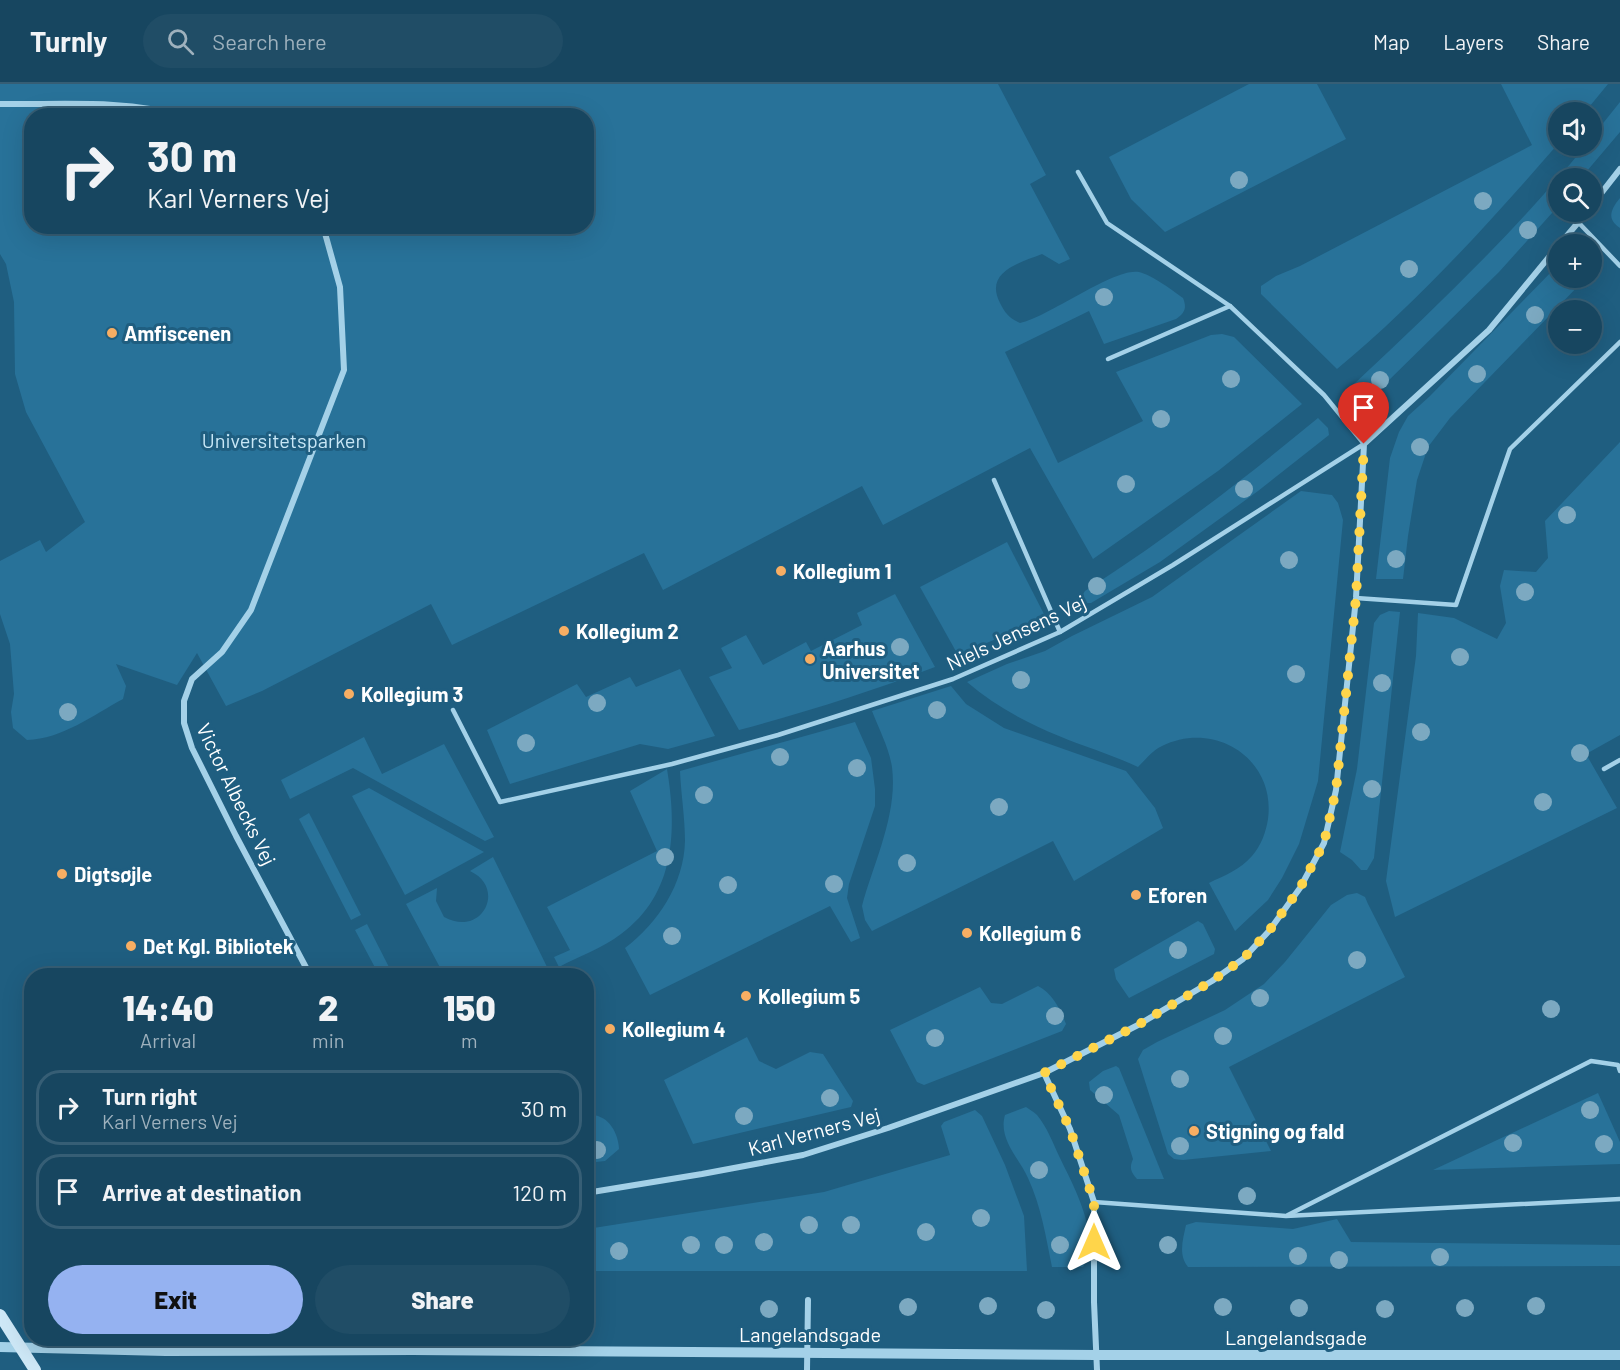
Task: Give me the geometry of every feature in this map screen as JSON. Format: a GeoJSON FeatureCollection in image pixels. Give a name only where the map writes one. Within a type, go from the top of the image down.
{"type":"FeatureCollection","features":[{"type":"Feature","properties":{"kind":"main road"},"geometry":{"type":"LineString","coordinates":[[0,1315],[35,1370]]}},
{"type":"Feature","properties":{"kind":"street"},"geometry":{"type":"LineString","coordinates":[[0,104],[107,105],[136,108]]}},
{"type":"Feature","properties":{"kind":"street"},"geometry":{"type":"LineString","coordinates":[[1602,192],[1620,169]]}},
{"type":"Feature","properties":{"kind":"street"},"geometry":{"type":"LineString","coordinates":[[1568,234],[1578,222]]}},
{"type":"Feature","properties":{"kind":"street","name":"Victor Albecks Vej"},"geometry":{"type":"LineString","coordinates":[[306,968],[192,748],[184,723],[184,701],[192,679],[222,652],[251,610],[344,370],[340,287],[325,234]]}},
{"type":"Feature","properties":{"kind":"street"},"geometry":{"type":"LineString","coordinates":[[1364,444],[1489,330],[1548,258]]}},
{"type":"Feature","properties":{"kind":"street","name":"Karl Verners Vej"},"geometry":{"type":"LineString","coordinates":[[594,1192],[802,1155],[888,1128],[1044,1073],[1138,1025],[1212,981],[1243,959],[1269,931],[1300,888],[1324,843],[1336,790],[1356,598],[1364,444]]}},
{"type":"Feature","properties":{"kind":"street"},"geometry":{"type":"LineString","coordinates":[[1044,1073],[1070,1129],[1094,1202],[1097,1370]]}},
{"type":"Feature","properties":{"kind":"street"},"geometry":{"type":"LineString","coordinates":[[807,1370],[808,1300]]}},
{"type":"Feature","properties":{"kind":"street","name":"Langelandsgade"},"geometry":{"type":"LineString","coordinates":[[0,1347],[166,1352],[424,1350],[1097,1355],[1620,1355]]}},
{"type":"Feature","properties":{"kind":"lane"},"geometry":{"type":"LineString","coordinates":[[1078,172],[1107,223],[1230,306],[1324,395],[1364,444]]}},
{"type":"Feature","properties":{"kind":"lane"},"geometry":{"type":"LineString","coordinates":[[1578,222],[1620,266]]}},
{"type":"Feature","properties":{"kind":"lane"},"geometry":{"type":"LineString","coordinates":[[1108,359],[1230,306]]}},
{"type":"Feature","properties":{"kind":"lane"},"geometry":{"type":"LineString","coordinates":[[1356,598],[1456,605],[1510,449],[1620,342]]}},
{"type":"Feature","properties":{"kind":"lane","name":"Niels Jensens Vej"},"geometry":{"type":"LineString","coordinates":[[453,710],[500,802],[672,764],[778,735],[953,679],[1060,632],[1173,566],[1364,444]]}},
{"type":"Feature","properties":{"kind":"lane"},"geometry":{"type":"LineString","coordinates":[[994,480],[1060,632]]}},
{"type":"Feature","properties":{"kind":"lane"},"geometry":{"type":"LineString","coordinates":[[1604,769],[1620,760]]}},
{"type":"Feature","properties":{"kind":"lane"},"geometry":{"type":"LineString","coordinates":[[1286,1216],[1591,1061],[1618,1065],[1620,1071]]}},
{"type":"Feature","properties":{"kind":"lane"},"geometry":{"type":"LineString","coordinates":[[1094,1202],[1286,1216],[1620,1199]]}},
{"type":"Feature","properties":{"kind":"green space","name":"Universitetsparken"},"geometry":{"type":"Polygon","coordinates":[[[0,84],[998,84],[1046,175],[1030,184],[1070,259],[1059,264],[1042,254],[1006,270],[1000,276],[996,292],[1006,312],[1020,323],[1033,319],[1099,284],[1128,272],[1139,272],[1156,279],[1183,298],[1185,305],[1183,312],[1176,319],[1104,344],[1089,311],[1005,352],[1058,463],[1143,421],[1116,372],[1211,335],[1222,334],[1234,337],[1302,404],[1218,471],[1093,559],[1030,448],[883,525],[862,486],[663,590],[644,553],[452,645],[431,604],[262,691],[226,706],[197,653],[177,685],[116,664],[126,686],[123,699],[65,731],[40,739],[27,740],[13,728],[11,712],[14,694],[10,644],[0,614],[0,561],[40,540],[46,552],[85,522],[26,412],[15,374],[14,302],[6,264],[0,254],[0,84]]]}},
{"type":"Feature","properties":{"kind":"green space"},"geometry":{"type":"Polygon","coordinates":[[[1249,84],[1317,84],[1346,139],[1165,232],[1131,199],[1109,157],[1249,84]]]}},
{"type":"Feature","properties":{"kind":"green space"},"geometry":{"type":"Polygon","coordinates":[[[1501,84],[1608,84],[1593,102],[1548,102],[1548,155],[1424,289],[1337,369],[1261,294],[1261,286],[1276,276],[1300,266],[1532,145],[1501,84]]]}},
{"type":"Feature","properties":{"kind":"green space"},"geometry":{"type":"Polygon","coordinates":[[[1620,102],[1620,132],[1602,153],[1602,124],[1620,102]]]}},
{"type":"Feature","properties":{"kind":"green space"},"geometry":{"type":"Polygon","coordinates":[[[1577,156],[1600,156],[1589,168],[1566,168],[1577,156]]]}},
{"type":"Feature","properties":{"kind":"green space"},"geometry":{"type":"Polygon","coordinates":[[[1548,189],[1548,217],[1499,272],[1386,383],[1367,397],[1354,384],[1474,269],[1548,189]]]}},
{"type":"Feature","properties":{"kind":"green space"},"geometry":{"type":"Polygon","coordinates":[[[1620,198],[1620,228],[1613,221],[1611,214],[1620,198]]]}},
{"type":"Feature","properties":{"kind":"green space"},"geometry":{"type":"Polygon","coordinates":[[[1548,275],[1548,288],[1576,288],[1565,300],[1548,300],[1548,317],[1450,418],[1428,447],[1417,480],[1403,579],[1376,579],[1390,458],[1399,432],[1408,416],[1548,275]]]}},
{"type":"Feature","properties":{"kind":"green space"},"geometry":{"type":"Polygon","coordinates":[[[1318,418],[1328,428],[1329,435],[1258,491],[1160,562],[1091,603],[1086,603],[1082,596],[1085,591],[1204,508],[1318,418]]]}},
{"type":"Feature","properties":{"kind":"green space"},"geometry":{"type":"Polygon","coordinates":[[[1620,442],[1620,735],[1586,754],[1617,808],[1395,917],[1386,881],[1416,656],[1418,613],[1454,618],[1497,639],[1506,623],[1500,586],[1504,570],[1536,572],[1548,558],[1545,521],[1620,442]]]}},
{"type":"Feature","properties":{"kind":"green space"},"geometry":{"type":"Polygon","coordinates":[[[1301,491],[1332,495],[1338,503],[1343,520],[1318,781],[1299,844],[1282,878],[1268,900],[1235,931],[1209,883],[1232,872],[1247,861],[1258,848],[1264,834],[1268,819],[1268,798],[1262,779],[1252,763],[1238,750],[1221,742],[1202,738],[1182,739],[1162,746],[1138,767],[1034,725],[999,706],[967,682],[1007,664],[1045,651],[1152,597],[1301,491]]]}},
{"type":"Feature","properties":{"kind":"green space"},"geometry":{"type":"Polygon","coordinates":[[[1007,542],[1046,618],[958,655],[920,587],[1007,542]]]}},
{"type":"Feature","properties":{"kind":"green space"},"geometry":{"type":"Polygon","coordinates":[[[895,594],[935,667],[838,701],[739,730],[709,677],[732,668],[721,648],[746,635],[763,665],[806,642],[811,651],[862,625],[857,613],[895,594]]]}},
{"type":"Feature","properties":{"kind":"green space"},"geometry":{"type":"Polygon","coordinates":[[[1389,611],[1400,612],[1374,858],[1367,870],[1361,870],[1340,852],[1357,769],[1374,623],[1380,615],[1389,611]]]}},
{"type":"Feature","properties":{"kind":"green space"},"geometry":{"type":"Polygon","coordinates":[[[680,669],[715,736],[668,749],[640,744],[510,784],[487,730],[577,684],[586,697],[630,677],[636,687],[680,669]]]}},
{"type":"Feature","properties":{"kind":"green space"},"geometry":{"type":"Polygon","coordinates":[[[951,686],[966,704],[1004,728],[1126,771],[1155,808],[1163,828],[1074,881],[1053,841],[872,931],[865,920],[862,906],[884,838],[892,802],[893,785],[889,753],[872,711],[951,686]]]}},
{"type":"Feature","properties":{"kind":"green space"},"geometry":{"type":"Polygon","coordinates":[[[855,722],[871,758],[875,789],[875,806],[849,884],[847,898],[860,938],[851,942],[830,906],[650,995],[625,948],[648,927],[658,914],[667,901],[680,872],[685,841],[680,771],[855,722]]]}},
{"type":"Feature","properties":{"kind":"green space"},"geometry":{"type":"Polygon","coordinates":[[[364,737],[382,774],[444,744],[494,837],[485,841],[353,768],[290,799],[281,780],[364,737]]]}},
{"type":"Feature","properties":{"kind":"green space"},"geometry":{"type":"Polygon","coordinates":[[[667,769],[672,814],[671,837],[662,880],[653,900],[639,918],[614,939],[559,967],[554,957],[570,950],[547,907],[657,851],[630,791],[667,769]]]}},
{"type":"Feature","properties":{"kind":"green space"},"geometry":{"type":"Polygon","coordinates":[[[369,788],[484,852],[405,895],[352,796],[369,788]]]}},
{"type":"Feature","properties":{"kind":"green space"},"geometry":{"type":"Polygon","coordinates":[[[309,813],[361,915],[351,920],[299,819],[309,813]]]}},
{"type":"Feature","properties":{"kind":"green space"},"geometry":{"type":"Polygon","coordinates":[[[493,857],[548,968],[440,968],[406,904],[437,888],[436,901],[444,917],[458,922],[469,921],[479,916],[488,899],[487,888],[481,879],[470,871],[493,857]]]}},
{"type":"Feature","properties":{"kind":"green space"},"geometry":{"type":"Polygon","coordinates":[[[1357,893],[1365,897],[1405,977],[1229,1067],[1271,1151],[1174,1159],[1168,1154],[1138,1059],[1143,1050],[1225,1010],[1264,984],[1331,905],[1347,895],[1357,893]]]}},
{"type":"Feature","properties":{"kind":"green space"},"geometry":{"type":"Polygon","coordinates":[[[1198,921],[1203,924],[1215,949],[1214,954],[1129,998],[1116,979],[1114,969],[1198,921]]]}},
{"type":"Feature","properties":{"kind":"green space"},"geometry":{"type":"Polygon","coordinates":[[[367,924],[389,968],[375,968],[355,930],[367,924]]]}},
{"type":"Feature","properties":{"kind":"green space"},"geometry":{"type":"Polygon","coordinates":[[[1038,986],[1048,993],[1058,1007],[1066,1024],[1062,1031],[924,1085],[917,1082],[890,1030],[980,987],[991,1003],[1002,1004],[1038,986]]]}},
{"type":"Feature","properties":{"kind":"green space"},"geometry":{"type":"Polygon","coordinates":[[[747,1037],[759,1061],[776,1069],[810,1052],[823,1054],[853,1101],[851,1107],[693,1144],[664,1080],[747,1037]]]}},
{"type":"Feature","properties":{"kind":"green space"},"geometry":{"type":"Polygon","coordinates":[[[1116,1066],[1119,1068],[1164,1179],[1137,1179],[1131,1170],[1133,1159],[1119,1115],[1090,1090],[1089,1082],[1103,1071],[1116,1066]]]}},
{"type":"Feature","properties":{"kind":"green space"},"geometry":{"type":"Polygon","coordinates":[[[1598,1093],[1620,1142],[1620,1164],[1433,1170],[1598,1093]]]}},
{"type":"Feature","properties":{"kind":"green space"},"geometry":{"type":"Polygon","coordinates":[[[1026,1107],[1037,1115],[1047,1130],[1078,1196],[1089,1241],[1088,1255],[1083,1267],[1052,1267],[1036,1200],[1028,1178],[1004,1132],[1005,1115],[1026,1107]]]}},
{"type":"Feature","properties":{"kind":"green space"},"geometry":{"type":"Polygon","coordinates":[[[975,1110],[982,1116],[1005,1165],[1024,1216],[1027,1271],[594,1271],[594,1228],[824,1192],[950,1155],[941,1126],[944,1122],[975,1110]]]}},
{"type":"Feature","properties":{"kind":"green space"},"geometry":{"type":"Polygon","coordinates":[[[594,1115],[608,1122],[617,1137],[619,1149],[605,1161],[594,1162],[594,1115]]]}},
{"type":"Feature","properties":{"kind":"green space"},"geometry":{"type":"Polygon","coordinates":[[[1337,1219],[1351,1242],[1620,1245],[1620,1266],[1188,1267],[1183,1257],[1182,1247],[1186,1225],[1196,1222],[1293,1229],[1337,1219]]]}},
{"type":"Feature","properties":{"kind":"place","name":"Amfiscenen"},"geometry":{"type":"Point","coordinates":[112,333]}},
{"type":"Feature","properties":{"kind":"place","name":"Kollegium 1"},"geometry":{"type":"Point","coordinates":[781,571]}},
{"type":"Feature","properties":{"kind":"place","name":"Kollegium 2"},"geometry":{"type":"Point","coordinates":[564,631]}},
{"type":"Feature","properties":{"kind":"place","name":"Aarhus Universitet"},"geometry":{"type":"Point","coordinates":[810,659]}},
{"type":"Feature","properties":{"kind":"place","name":"Kollegium 3"},"geometry":{"type":"Point","coordinates":[349,694]}},
{"type":"Feature","properties":{"kind":"place","name":"Digtsøjle"},"geometry":{"type":"Point","coordinates":[62,874]}},
{"type":"Feature","properties":{"kind":"place","name":"Eforen"},"geometry":{"type":"Point","coordinates":[1136,895]}},
{"type":"Feature","properties":{"kind":"place","name":"Kollegium 6"},"geometry":{"type":"Point","coordinates":[967,933]}},
{"type":"Feature","properties":{"kind":"place","name":"Det Kgl. Bibliotek"},"geometry":{"type":"Point","coordinates":[131,946]}},
{"type":"Feature","properties":{"kind":"place","name":"Kollegium 5"},"geometry":{"type":"Point","coordinates":[746,996]}},
{"type":"Feature","properties":{"kind":"place","name":"Kollegium 4"},"geometry":{"type":"Point","coordinates":[610,1029]}},
{"type":"Feature","properties":{"kind":"place","name":"Stigning og fald"},"geometry":{"type":"Point","coordinates":[1194,1131]}},
{"type":"Feature","properties":{"kind":"route"},"geometry":{"type":"LineString","coordinates":[[1094,1242],[1094,1202],[1070,1129],[1044,1073],[1138,1025],[1212,981],[1243,959],[1269,931],[1300,888],[1324,843],[1336,790],[1356,598],[1364,444]]}}]}
